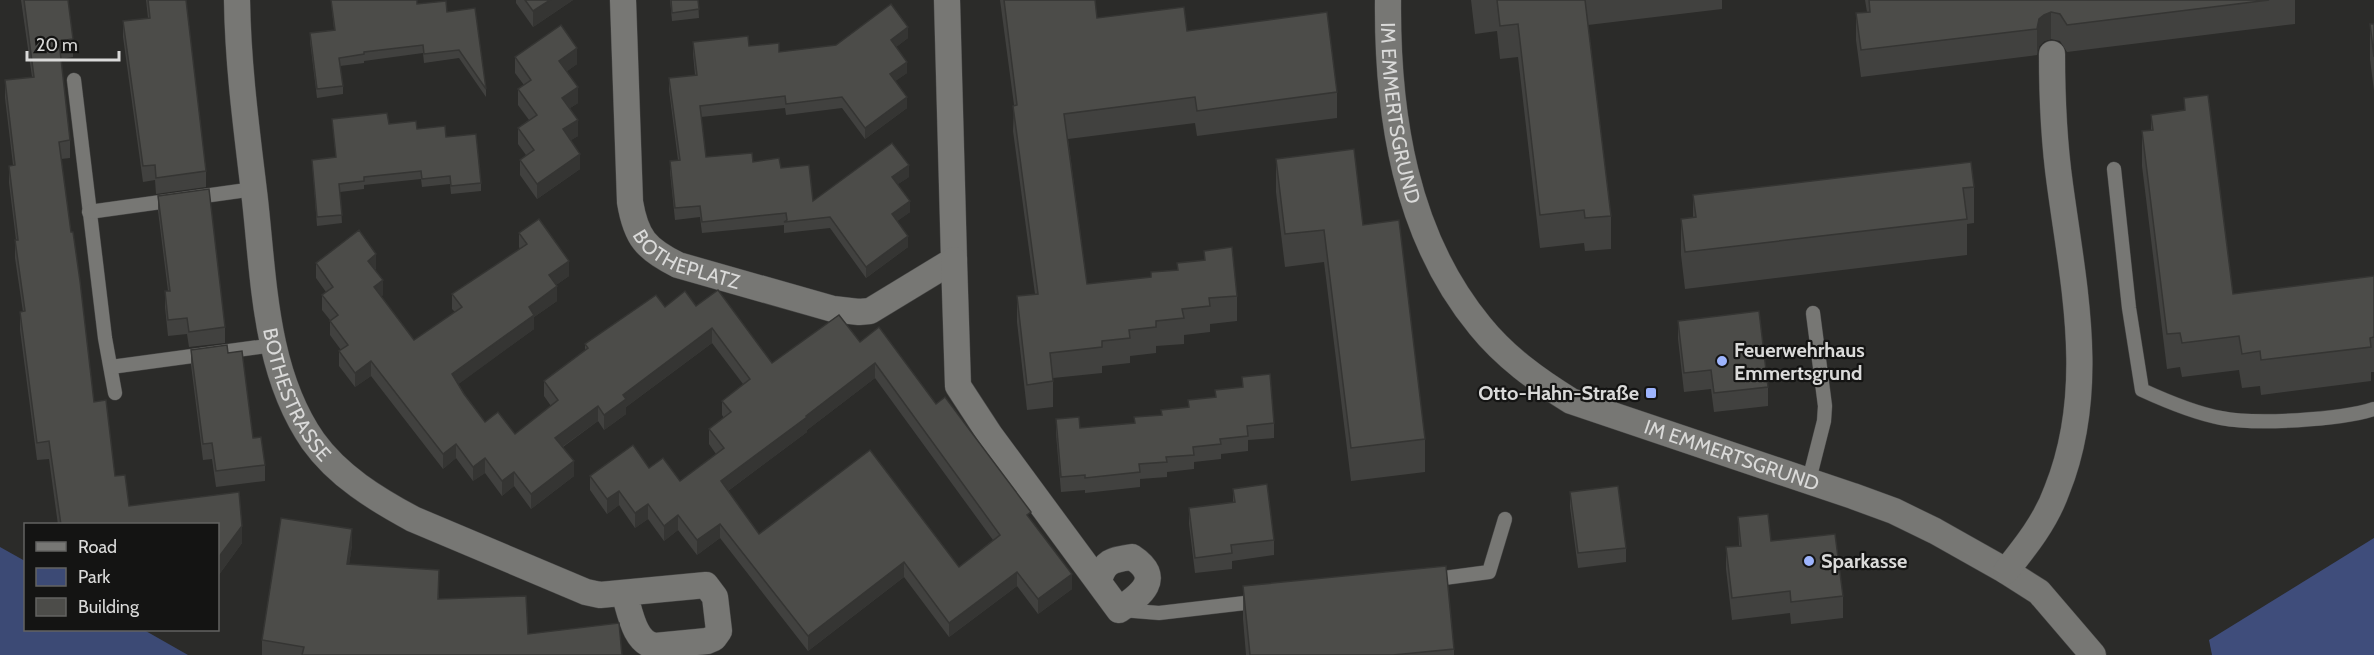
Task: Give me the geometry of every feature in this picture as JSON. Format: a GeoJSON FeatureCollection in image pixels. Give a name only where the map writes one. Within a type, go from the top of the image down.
{"type":"FeatureCollection","features":[{"type":"Feature","properties":{"kind":"street","name":"BOTHESTRASSE"},"geometry":{"type":"LineString","coordinates":[[237,0],[238,44],[274,345],[286,389],[314,442],[333,465],[358,486],[413,519],[586,591],[600,595],[624,594]]}},
{"type":"Feature","properties":{"kind":"street","name":"BOTHEPLATZ"},"geometry":{"type":"LineString","coordinates":[[624,0],[630,202],[638,233],[658,255],[689,268],[832,309],[859,312],[870,310],[954,260]]}},
{"type":"Feature","properties":{"kind":"street"},"geometry":{"type":"LineString","coordinates":[[947,0],[958,386],[990,435],[1119,610],[1139,596],[1147,586],[1147,574],[1141,563],[1132,557],[1114,560],[1103,567],[1099,580]]}},
{"type":"Feature","properties":{"kind":"street","name":"IM EMMERTSGRUND"},"geometry":{"type":"LineString","coordinates":[[1388,0],[1391,93],[1404,170],[1418,216],[1436,258],[1456,292],[1480,326],[1510,357],[1540,382],[1571,401],[1809,480],[1894,511],[1935,531],[2039,592],[2093,655]]}},
{"type":"Feature","properties":{"kind":"street"},"geometry":{"type":"LineString","coordinates":[[2006,571],[2036,533],[2057,492],[2071,447],[2076,413],[2080,330],[2060,181],[2052,85],[2052,54]]}},
{"type":"Feature","properties":{"kind":"lane"},"geometry":{"type":"LineString","coordinates":[[74,80],[105,338],[115,393]]}},
{"type":"Feature","properties":{"kind":"lane"},"geometry":{"type":"LineString","coordinates":[[2114,169],[2129,308],[2142,390],[2164,400],[2221,418],[2280,421],[2360,413],[2374,409]]}},
{"type":"Feature","properties":{"kind":"lane"},"geometry":{"type":"LineString","coordinates":[[89,212],[254,189]]}},
{"type":"Feature","properties":{"kind":"lane"},"geometry":{"type":"LineString","coordinates":[[1809,480],[1824,421],[1825,406],[1813,313]]}},
{"type":"Feature","properties":{"kind":"lane"},"geometry":{"type":"LineString","coordinates":[[111,368],[274,345]]}},
{"type":"Feature","properties":{"kind":"lane"},"geometry":{"type":"LineString","coordinates":[[1410,583],[1489,572],[1505,519]]}},
{"type":"Feature","properties":{"kind":"lane"},"geometry":{"type":"LineString","coordinates":[[1119,610],[1159,613],[1274,599]]}},
{"type":"Feature","properties":{"kind":"green space"},"geometry":{"type":"Polygon","coordinates":[[[0,547],[24,560],[24,631],[146,631],[188,655],[0,655],[0,547]]]}},
{"type":"Feature","properties":{"kind":"shaded area"},"geometry":{"type":"Polygon","coordinates":[[[2374,538],[2374,655],[2212,655],[2209,640],[2374,538]]]}},
{"type":"Feature","properties":{"kind":"building"},"geometry":{"type":"Polygon","coordinates":[[[24,0],[68,0],[73,39],[59,41],[70,140],[59,142],[80,281],[94,402],[106,400],[115,476],[125,475],[129,506],[239,492],[242,526],[219,557],[219,523],[61,523],[49,441],[37,443],[20,312],[25,311],[15,240],[18,240],[9,166],[15,165],[5,80],[34,77],[24,0]]]}},
{"type":"Feature","properties":{"kind":"building"},"geometry":{"type":"Polygon","coordinates":[[[148,0],[186,0],[206,171],[156,178],[155,165],[143,166],[123,21],[150,18],[148,0]]]}},
{"type":"Feature","properties":{"kind":"building"},"geometry":{"type":"Polygon","coordinates":[[[331,0],[417,0],[417,4],[446,1],[447,12],[475,8],[486,89],[459,50],[424,54],[423,45],[364,52],[364,54],[339,58],[343,86],[317,89],[310,33],[335,30],[331,0]]]}},
{"type":"Feature","properties":{"kind":"building"},"geometry":{"type":"Polygon","coordinates":[[[525,0],[550,0],[533,11],[525,0]]]}},
{"type":"Feature","properties":{"kind":"building"},"geometry":{"type":"Polygon","coordinates":[[[671,0],[698,0],[699,9],[672,13],[671,0]]]}},
{"type":"Feature","properties":{"kind":"building"},"geometry":{"type":"Polygon","coordinates":[[[1004,0],[1095,0],[1097,18],[1184,7],[1187,31],[1327,12],[1337,92],[1197,111],[1195,97],[1064,114],[1087,284],[1151,277],[1151,272],[1178,270],[1177,263],[1205,260],[1204,251],[1232,247],[1237,296],[1209,298],[1210,306],[1182,309],[1184,318],[1156,321],[1156,327],[1129,330],[1130,338],[1102,341],[1102,347],[1050,353],[1053,381],[1027,385],[1017,296],[1038,294],[1013,106],[1017,105],[1004,0]]]}},
{"type":"Feature","properties":{"kind":"building"},"geometry":{"type":"Polygon","coordinates":[[[1497,0],[1585,0],[1611,216],[1585,218],[1584,210],[1540,215],[1518,24],[1500,26],[1497,0]]]}},
{"type":"Feature","properties":{"kind":"building"},"geometry":{"type":"Polygon","coordinates":[[[1869,0],[2269,0],[2067,25],[2060,14],[2051,12],[2039,19],[2037,29],[1861,50],[1856,13],[1870,12],[1869,0]]]}},
{"type":"Feature","properties":{"kind":"building"},"geometry":{"type":"Polygon","coordinates":[[[891,4],[908,27],[891,40],[907,62],[890,74],[907,97],[865,128],[842,97],[786,104],[785,96],[700,106],[706,157],[752,153],[753,162],[779,158],[781,168],[809,165],[813,201],[892,143],[909,165],[892,177],[910,201],[892,214],[908,236],[866,267],[830,217],[784,222],[787,220],[786,213],[702,222],[700,206],[675,208],[670,161],[680,160],[669,78],[697,75],[693,42],[748,36],[749,46],[779,43],[779,52],[836,45],[891,4]]]}},
{"type":"Feature","properties":{"kind":"building"},"geometry":{"type":"Polygon","coordinates":[[[2370,24],[2374,24],[2374,57],[2370,24]]]}},
{"type":"Feature","properties":{"kind":"building"},"geometry":{"type":"Polygon","coordinates":[[[561,25],[577,48],[559,61],[578,87],[562,98],[578,120],[563,129],[580,154],[537,184],[520,160],[534,150],[518,128],[537,115],[518,89],[531,80],[515,57],[561,25]]]}},
{"type":"Feature","properties":{"kind":"building"},"geometry":{"type":"Polygon","coordinates":[[[2208,95],[2233,294],[2374,276],[2374,337],[2370,338],[2371,347],[2261,360],[2260,351],[2242,354],[2239,336],[2182,343],[2180,333],[2167,334],[2142,131],[2153,130],[2151,115],[2185,110],[2184,98],[2208,95]]]}},
{"type":"Feature","properties":{"kind":"building"},"geometry":{"type":"Polygon","coordinates":[[[387,113],[389,124],[416,121],[417,129],[445,126],[446,137],[476,134],[481,183],[451,186],[450,176],[422,179],[421,171],[364,177],[364,181],[339,184],[342,215],[317,217],[312,160],[336,157],[332,119],[387,113]]]}},
{"type":"Feature","properties":{"kind":"building"},"geometry":{"type":"Polygon","coordinates":[[[1354,149],[1363,225],[1399,220],[1425,439],[1351,448],[1324,230],[1285,234],[1276,159],[1354,149]]]}},
{"type":"Feature","properties":{"kind":"building"},"geometry":{"type":"Polygon","coordinates":[[[1971,162],[1974,187],[1963,188],[1967,219],[1685,252],[1681,219],[1696,217],[1693,195],[1971,162]]]}},
{"type":"Feature","properties":{"kind":"building"},"geometry":{"type":"Polygon","coordinates":[[[209,189],[225,327],[189,332],[187,318],[168,320],[165,291],[170,291],[158,196],[209,189]]]}},
{"type":"Feature","properties":{"kind":"building"},"geometry":{"type":"Polygon","coordinates":[[[539,219],[569,261],[549,275],[557,286],[529,307],[534,315],[452,374],[485,422],[498,412],[515,434],[558,400],[544,381],[588,348],[585,344],[656,295],[665,307],[685,291],[696,306],[718,290],[772,363],[839,315],[860,342],[879,327],[936,404],[945,397],[1031,512],[1027,515],[1072,574],[1038,599],[1017,572],[949,623],[904,562],[808,636],[720,524],[697,540],[678,515],[664,526],[648,504],[635,513],[619,491],[607,499],[590,476],[633,445],[649,468],[663,458],[680,481],[724,448],[709,429],[731,412],[722,401],[750,379],[712,328],[623,395],[626,399],[604,415],[598,406],[555,438],[574,461],[531,494],[514,472],[502,481],[485,458],[473,467],[456,444],[443,454],[371,361],[355,373],[339,351],[348,345],[330,321],[338,315],[322,295],[333,287],[316,263],[359,230],[376,254],[368,261],[383,280],[374,287],[414,340],[462,307],[452,294],[527,244],[519,233],[539,219]],[[875,363],[721,481],[759,534],[870,450],[959,567],[1000,535],[875,363]]]}},
{"type":"Feature","properties":{"kind":"building","name":"Feuerwehrhaus Emmertsgrund"},"geometry":{"type":"Polygon","coordinates":[[[1759,311],[1768,387],[1714,393],[1711,370],[1684,373],[1678,321],[1759,311]]]}},
{"type":"Feature","properties":{"kind":"building"},"geometry":{"type":"Polygon","coordinates":[[[227,345],[228,353],[242,351],[253,438],[261,437],[265,465],[216,471],[212,443],[203,444],[191,350],[227,345]]]}},
{"type":"Feature","properties":{"kind":"building"},"geometry":{"type":"Polygon","coordinates":[[[1270,374],[1274,423],[1247,426],[1248,436],[1220,439],[1221,444],[1193,447],[1194,455],[1166,457],[1167,462],[1139,464],[1140,472],[1085,478],[1085,475],[1061,477],[1056,419],[1079,417],[1080,428],[1135,423],[1134,417],[1162,415],[1161,410],[1189,407],[1188,400],[1216,397],[1215,390],[1243,387],[1242,377],[1270,374]]]}},
{"type":"Feature","properties":{"kind":"building"},"geometry":{"type":"Polygon","coordinates":[[[1267,484],[1274,540],[1231,545],[1232,553],[1195,558],[1189,508],[1235,502],[1233,489],[1267,484]]]}},
{"type":"Feature","properties":{"kind":"building"},"geometry":{"type":"Polygon","coordinates":[[[1618,486],[1626,548],[1578,553],[1570,492],[1618,486]]]}},
{"type":"Feature","properties":{"kind":"building"},"geometry":{"type":"Polygon","coordinates":[[[1768,514],[1771,541],[1835,534],[1843,596],[1791,602],[1790,591],[1732,598],[1726,547],[1741,546],[1738,517],[1768,514]]]}},
{"type":"Feature","properties":{"kind":"building"},"geometry":{"type":"Polygon","coordinates":[[[281,518],[352,529],[347,564],[439,570],[438,599],[526,596],[528,634],[619,623],[622,655],[302,655],[304,647],[262,640],[281,518]]]}},
{"type":"Feature","properties":{"kind":"building"},"geometry":{"type":"Polygon","coordinates":[[[1446,566],[1454,649],[1393,655],[1250,655],[1243,586],[1446,566]]]}},
{"type":"Feature","properties":{"kind":"place","name":"Feuerwehrhaus Emmertsgrund"},"geometry":{"type":"Point","coordinates":[1722,361]}},
{"type":"Feature","properties":{"kind":"place","name":"Otto-Hahn-Straße"},"geometry":{"type":"Point","coordinates":[1651,393]}},
{"type":"Feature","properties":{"kind":"place","name":"Sparkasse"},"geometry":{"type":"Point","coordinates":[1809,561]}}]}
